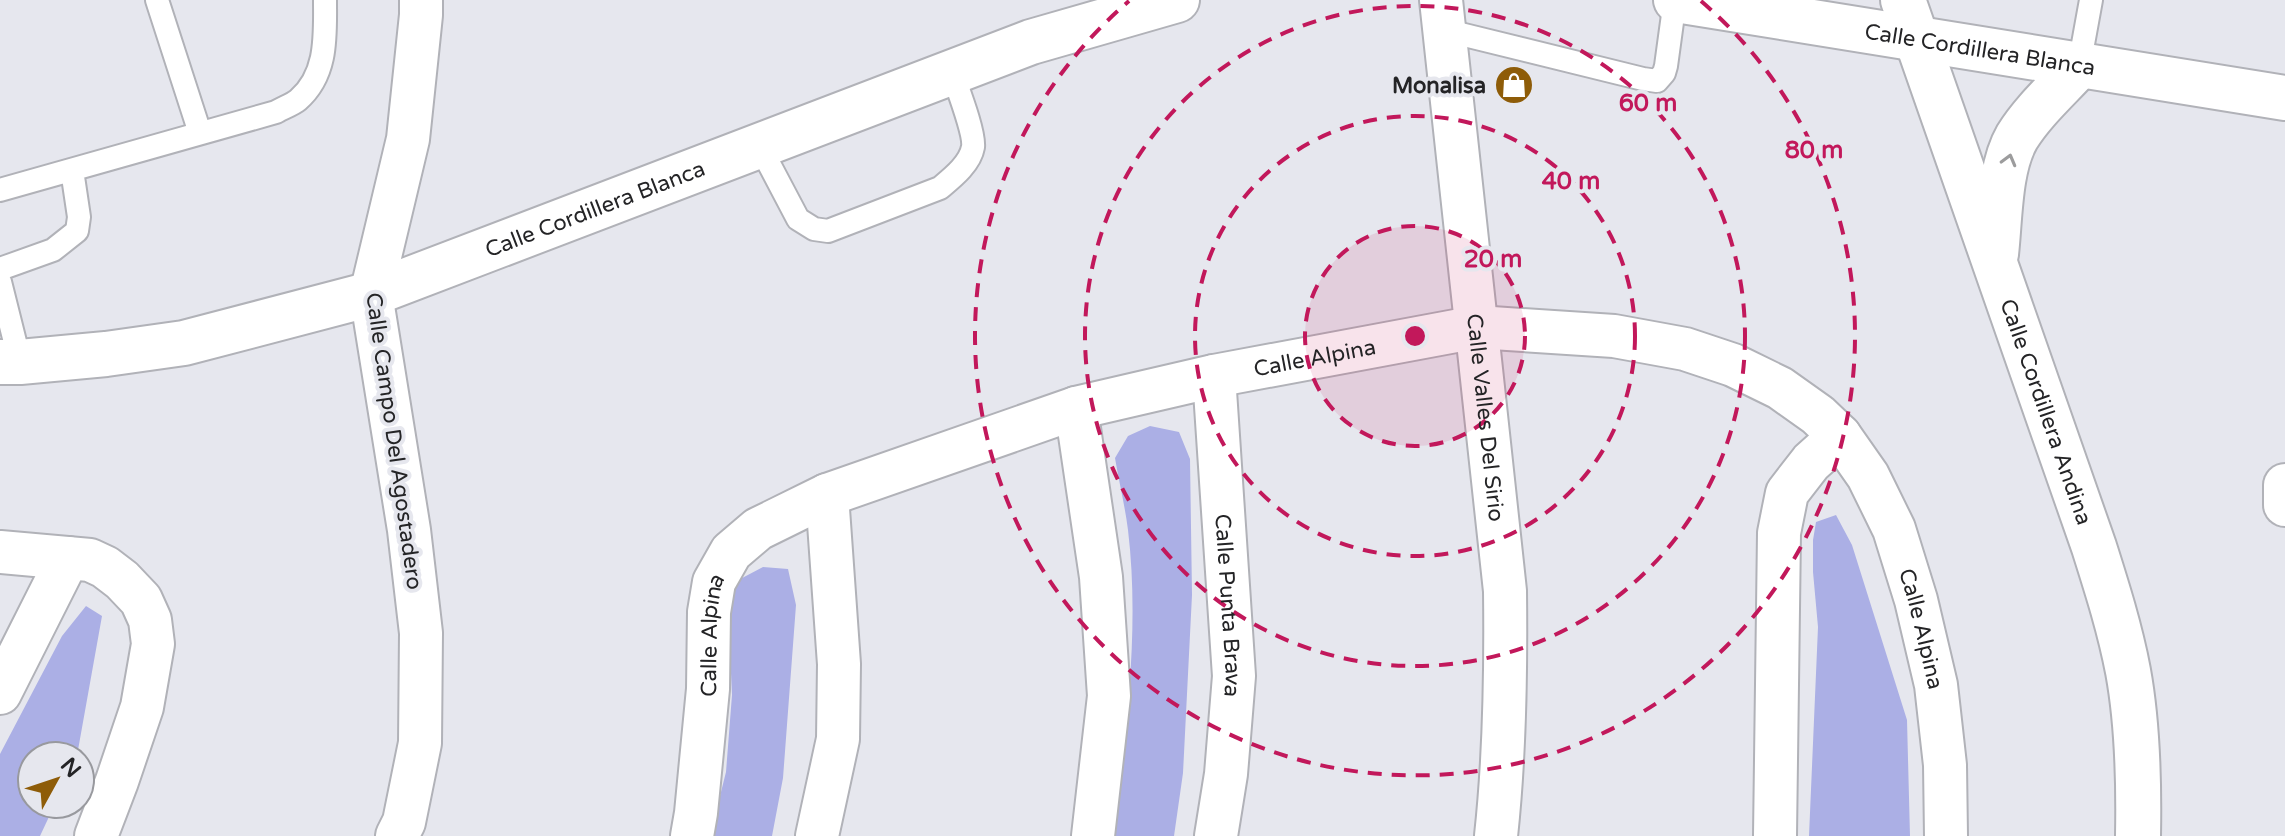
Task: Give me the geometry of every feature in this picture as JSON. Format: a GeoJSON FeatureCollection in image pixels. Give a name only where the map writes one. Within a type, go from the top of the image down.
{"type":"FeatureCollection","features":[{"type":"Feature","properties":{"kind":"street","name":"Calle Campo Del Agostadero"},"geometry":{"type":"LineString","coordinates":[[397,836],[404,822],[420,743],[421,633],[409,530],[371,294],[408,139],[421,0]]}},
{"type":"Feature","properties":{"kind":"street","name":"Calle Cordillera Blanca"},"geometry":{"type":"LineString","coordinates":[[10,362],[106,354],[184,343],[371,294],[1031,42],[1177,0]]}},
{"type":"Feature","properties":{"kind":"street","name":"Calle Cordillera Blanca"},"geometry":{"type":"LineString","coordinates":[[1676,0],[1909,18],[2079,66],[2285,98]]}},
{"type":"Feature","properties":{"kind":"street","name":"Calle Valles Del Sirio"},"geometry":{"type":"LineString","coordinates":[[1443,15],[1505,591],[1504,737],[1496,836]]}},
{"type":"Feature","properties":{"kind":"street","name":"Calle Cordillera Andina"},"geometry":{"type":"LineString","coordinates":[[1909,18],[2094,547],[2118,624],[2135,731],[2138,836]]}},
{"type":"Feature","properties":{"kind":"street"},"geometry":{"type":"LineString","coordinates":[[1995,265],[2010,150],[2024,126],[2079,66]]}},
{"type":"Feature","properties":{"kind":"street","name":"Calle Alpina"},"geometry":{"type":"LineString","coordinates":[[692,836],[708,689],[709,612],[714,582],[731,552],[758,529],[827,495],[1076,408],[1214,376],[1477,327],[1614,336],[1685,349],[1733,365],[1780,388],[1818,415],[1840,436],[1868,476],[1894,529],[1916,600],[1936,685],[1945,765],[1946,836]]}},
{"type":"Feature","properties":{"kind":"street","name":"Calle Punta Brava"},"geometry":{"type":"LineString","coordinates":[[1214,376],[1234,676],[1226,774],[1216,836]]}},
{"type":"Feature","properties":{"kind":"street"},"geometry":{"type":"LineString","coordinates":[[1076,408],[1101,577],[1109,696],[1093,836]]}},
{"type":"Feature","properties":{"kind":"street"},"geometry":{"type":"LineString","coordinates":[[1775,836],[1779,533],[1787,493],[1811,462],[1840,436]]}},
{"type":"Feature","properties":{"kind":"street"},"geometry":{"type":"LineString","coordinates":[[2285,485],[2285,505]]}},
{"type":"Feature","properties":{"kind":"street"},"geometry":{"type":"LineString","coordinates":[[817,836],[838,739],[839,664],[827,495]]}},
{"type":"Feature","properties":{"kind":"street"},"geometry":{"type":"LineString","coordinates":[[0,552],[90,560],[122,580],[141,600],[150,620],[153,644],[142,707],[96,836]]}},
{"type":"Feature","properties":{"kind":"street"},"geometry":{"type":"LineString","coordinates":[[0,693],[68,558]]}},
{"type":"Feature","properties":{"kind":"lane"},"geometry":{"type":"LineString","coordinates":[[157,0],[200,133]]}},
{"type":"Feature","properties":{"kind":"lane"},"geometry":{"type":"LineString","coordinates":[[0,190],[276,112],[298,99],[314,79],[324,55],[325,0]]}},
{"type":"Feature","properties":{"kind":"lane"},"geometry":{"type":"LineString","coordinates":[[1443,15],[1657,81],[1666,66],[1676,0]]}},
{"type":"Feature","properties":{"kind":"lane"},"geometry":{"type":"LineString","coordinates":[[2079,66],[2091,0]]}},
{"type":"Feature","properties":{"kind":"lane"},"geometry":{"type":"LineString","coordinates":[[759,145],[798,219],[814,229],[828,231],[940,188],[966,162],[973,146],[952,72]]}},
{"type":"Feature","properties":{"kind":"lane"},"geometry":{"type":"LineString","coordinates":[[0,269],[53,250],[77,231],[79,217],[72,170]]}},
{"type":"Feature","properties":{"kind":"lane"},"geometry":{"type":"LineString","coordinates":[[0,282],[10,362]]}},
{"type":"Feature","properties":{"kind":"shaded area"},"geometry":{"type":"Polygon","coordinates":[[[1150,426],[1179,432],[1190,459],[1192,595],[1183,773],[1174,836],[1112,836],[1130,683],[1133,606],[1128,530],[1115,458],[1128,436],[1150,426]]]}},
{"type":"Feature","properties":{"kind":"shaded area"},"geometry":{"type":"Polygon","coordinates":[[[1836,515],[1852,545],[1907,720],[1910,836],[1809,836],[1818,627],[1813,540],[1816,522],[1836,515]]]}},
{"type":"Feature","properties":{"kind":"shaded area"},"geometry":{"type":"Polygon","coordinates":[[[763,567],[788,569],[796,605],[783,778],[772,836],[710,836],[726,772],[732,695],[727,586],[763,567]]]}},
{"type":"Feature","properties":{"kind":"shaded area"},"geometry":{"type":"Polygon","coordinates":[[[86,606],[102,616],[80,740],[16,740],[16,820],[48,820],[40,836],[0,836],[0,754],[62,636],[86,606]]]}},
{"type":"Feature","properties":{"kind":"place","name":"Monalisa"},"geometry":{"type":"Point","coordinates":[1514,85]}}]}
